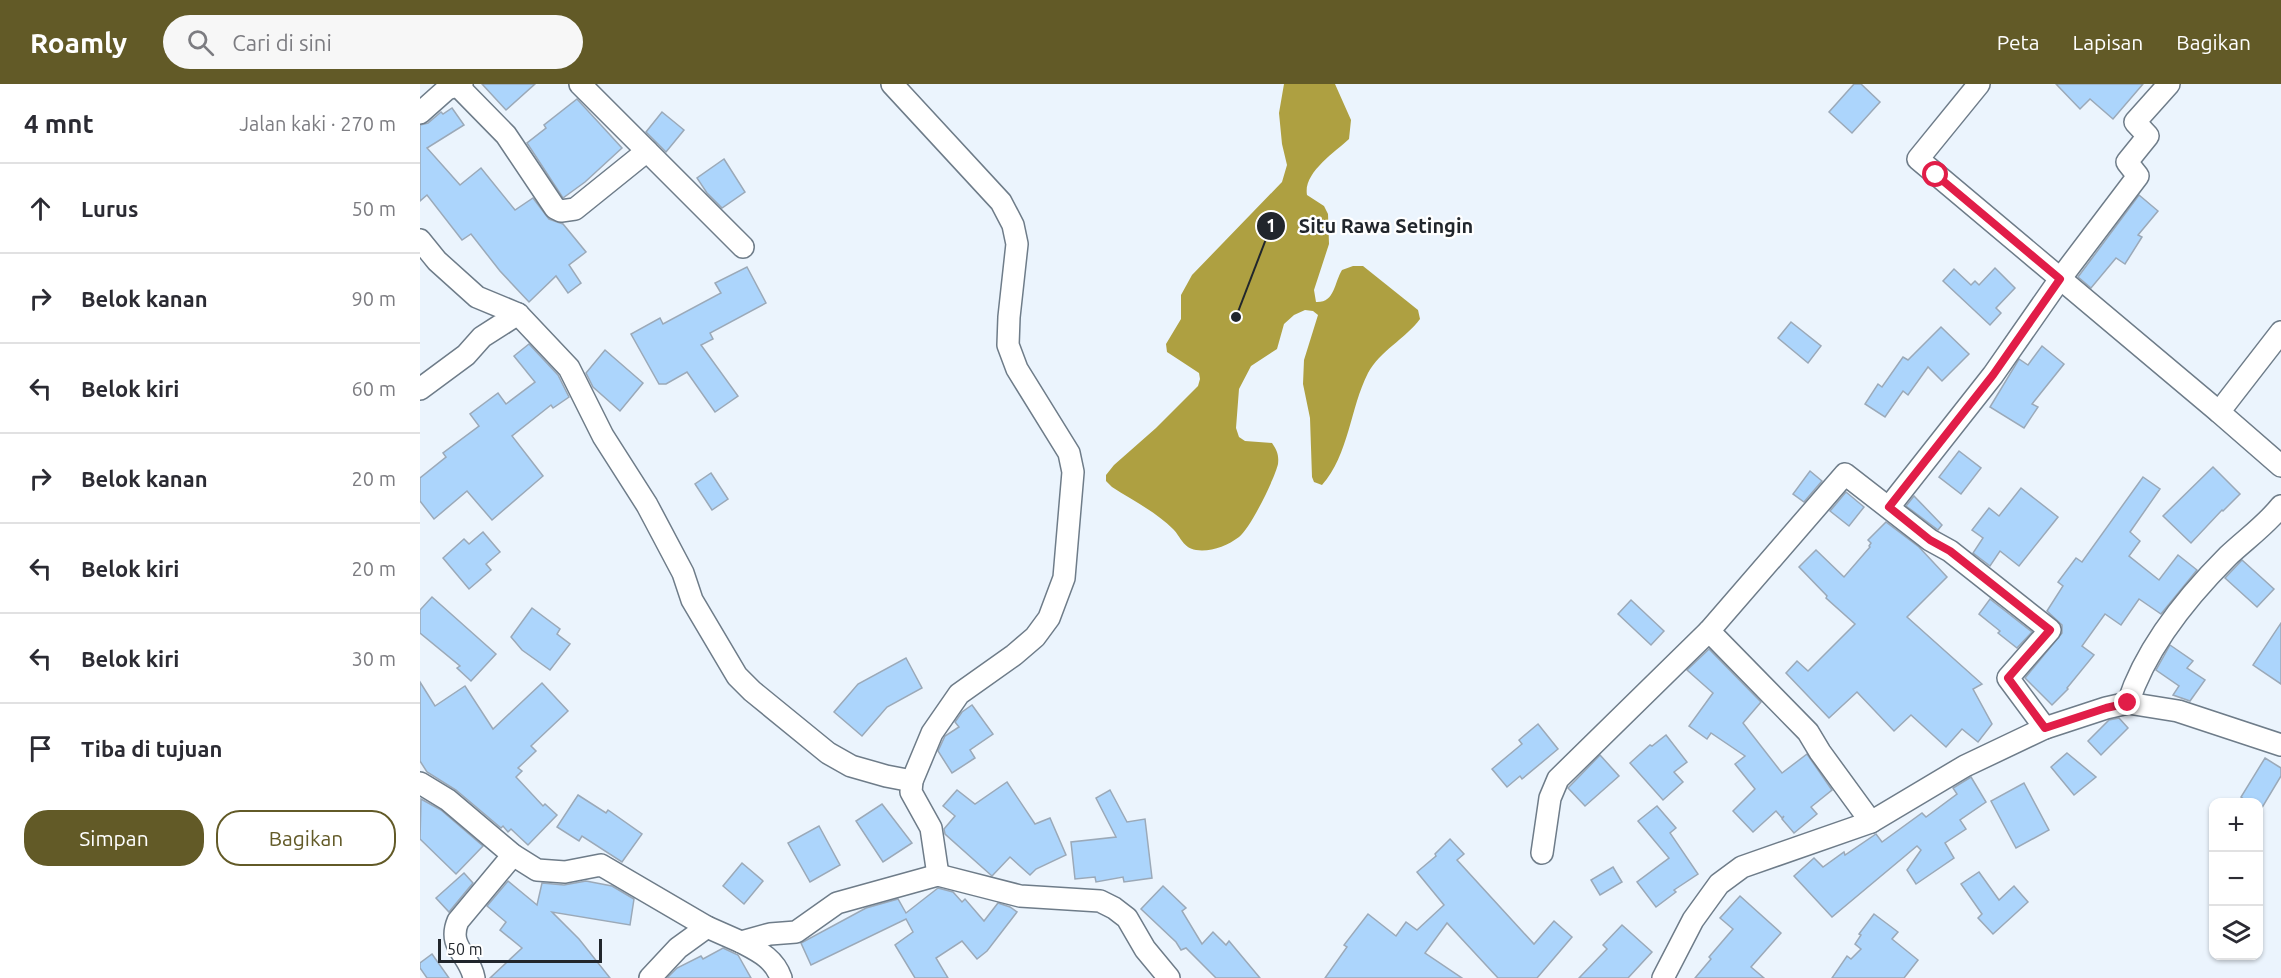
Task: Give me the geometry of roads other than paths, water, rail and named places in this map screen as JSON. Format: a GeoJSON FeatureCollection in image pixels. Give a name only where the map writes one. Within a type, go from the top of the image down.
{"type":"FeatureCollection","features":[{"type":"Feature","properties":{"kind":"street"},"geometry":{"type":"LineString","coordinates":[[420,113],[447,89],[459,84],[506,135],[555,207],[561,211],[575,209],[647,151]]}},
{"type":"Feature","properties":{"kind":"street"},"geometry":{"type":"LineString","coordinates":[[580,84],[743,247]]}},
{"type":"Feature","properties":{"kind":"street"},"geometry":{"type":"LineString","coordinates":[[892,84],[1001,202],[1013,225],[1017,244],[1008,345],[1017,369],[1069,453],[1073,472],[1064,578],[1049,618],[1035,637],[1014,655],[959,694],[932,733],[912,781],[911,792],[931,828],[938,875]]}},
{"type":"Feature","properties":{"kind":"street"},"geometry":{"type":"LineString","coordinates":[[1979,84],[1918,159],[2281,466]]}},
{"type":"Feature","properties":{"kind":"street"},"geometry":{"type":"LineString","coordinates":[[1889,507],[1993,375],[2060,279],[2138,176],[2127,162],[2148,136],[2135,122],[2169,84]]}},
{"type":"Feature","properties":{"kind":"street"},"geometry":{"type":"LineString","coordinates":[[420,240],[437,261],[477,297],[518,314],[569,368],[603,436],[652,514],[683,573],[692,600],[737,676],[828,753],[851,766],[912,781]]}},
{"type":"Feature","properties":{"kind":"street"},"geometry":{"type":"LineString","coordinates":[[420,389],[466,355],[482,337],[518,314]]}},
{"type":"Feature","properties":{"kind":"street"},"geometry":{"type":"LineString","coordinates":[[2219,412],[2281,332]]}},
{"type":"Feature","properties":{"kind":"street"},"geometry":{"type":"LineString","coordinates":[[1542,853],[1550,798],[1558,779],[1709,631],[1788,542],[1842,475],[1849,477],[1930,540],[1950,551],[2050,630],[2008,678],[2045,728]]}},
{"type":"Feature","properties":{"kind":"street"},"geometry":{"type":"LineString","coordinates":[[2128,703],[2144,664],[2193,594],[2230,554],[2255,534],[2281,506]]}},
{"type":"Feature","properties":{"kind":"street"},"geometry":{"type":"LineString","coordinates":[[1709,631],[1808,732],[1870,822]]}},
{"type":"Feature","properties":{"kind":"street"},"geometry":{"type":"LineString","coordinates":[[1663,978],[1693,920],[1719,884],[1742,867],[1870,822],[1965,766],[2045,728],[2128,703],[2178,711],[2281,745]]}},
{"type":"Feature","properties":{"kind":"street"},"geometry":{"type":"LineString","coordinates":[[420,783],[448,800],[513,855],[537,870],[565,872],[601,865],[707,927],[767,956],[778,969],[781,978]]}},
{"type":"Feature","properties":{"kind":"street"},"geometry":{"type":"LineString","coordinates":[[474,978],[454,937],[455,929],[458,921],[513,855]]}},
{"type":"Feature","properties":{"kind":"street"},"geometry":{"type":"LineString","coordinates":[[741,942],[770,934],[796,932],[837,903],[938,875],[1020,896],[1100,901],[1127,918],[1145,948],[1169,978]]}},
{"type":"Feature","properties":{"kind":"street"},"geometry":{"type":"LineString","coordinates":[[650,978],[678,948],[707,927]]}},
{"type":"Feature","properties":{"kind":"place","name":"Situ Rawa Setingin"},"geometry":{"type":"Point","coordinates":[1236,317]}}]}
